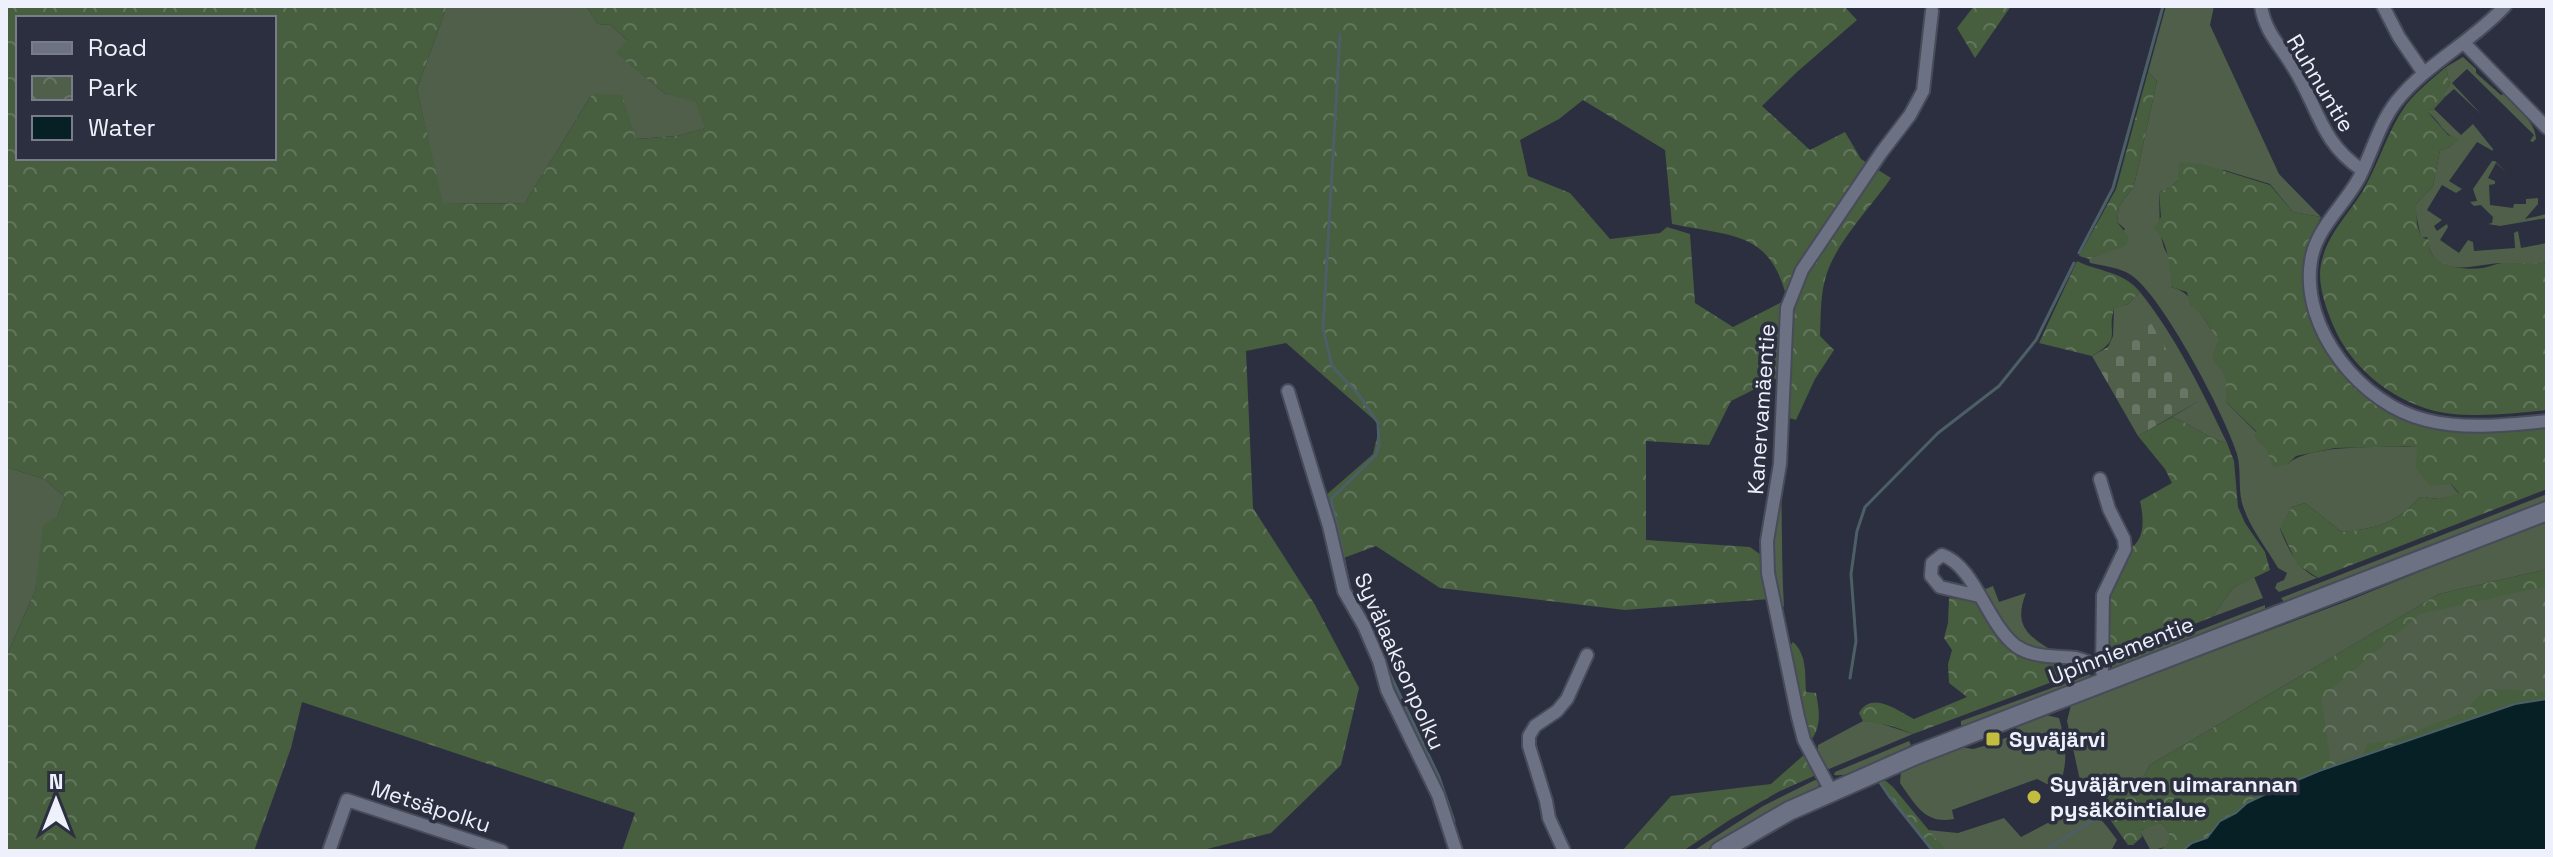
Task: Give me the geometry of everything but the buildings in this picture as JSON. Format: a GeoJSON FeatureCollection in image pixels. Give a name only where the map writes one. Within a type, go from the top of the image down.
{"type":"FeatureCollection","features":[{"type":"Feature","properties":{"kind":"main road","name":"Upinniementie"},"geometry":{"type":"LineString","coordinates":[[1720,851],[1755,829],[1831,791],[2102,674],[2547,511]]}},
{"type":"Feature","properties":{"kind":"street","name":"Ruhnuntie"},"geometry":{"type":"LineString","coordinates":[[2261,6],[2271,36],[2293,67],[2323,131],[2339,152],[2362,170]]}},
{"type":"Feature","properties":{"kind":"street"},"geometry":{"type":"LineString","coordinates":[[2383,6],[2423,72]]}},
{"type":"Feature","properties":{"kind":"street"},"geometry":{"type":"LineString","coordinates":[[2505,6],[2464,43],[2423,72],[2386,116],[2362,170],[2317,241],[2310,263],[2313,300],[2322,328],[2344,366],[2381,400],[2422,419],[2453,424],[2547,421]]}},
{"type":"Feature","properties":{"kind":"street","name":"Kanervamäentie"},"geometry":{"type":"LineString","coordinates":[[1831,791],[1804,740],[1768,573],[1767,541],[1780,464],[1787,308],[1802,270],[1910,115],[1923,91],[1932,11]]}},
{"type":"Feature","properties":{"kind":"street"},"geometry":{"type":"LineString","coordinates":[[2464,43],[2547,128]]}},
{"type":"Feature","properties":{"kind":"street","name":"Syvälaaksonpolku"},"geometry":{"type":"LineString","coordinates":[[1288,391],[1329,526],[1344,591],[1369,637],[1387,690],[1438,795],[1456,851]]}},
{"type":"Feature","properties":{"kind":"street"},"geometry":{"type":"LineString","coordinates":[[2100,479],[2109,509],[2124,539],[2125,549],[2103,595],[2102,674]]}},
{"type":"Feature","properties":{"kind":"street"},"geometry":{"type":"LineString","coordinates":[[1979,596],[2017,647],[2045,656],[2079,659],[2102,674]]}},
{"type":"Feature","properties":{"kind":"street"},"geometry":{"type":"LineString","coordinates":[[1564,851],[1549,818],[1529,736],[1535,726],[1557,711],[1567,699],[1587,655]]}},
{"type":"Feature","properties":{"kind":"street","name":"Metsäpolku"},"geometry":{"type":"LineString","coordinates":[[329,851],[347,800],[502,851]]}},
{"type":"Feature","properties":{"kind":"green space"},"geometry":{"type":"Polygon","coordinates":[[[6,6],[447,6],[417,89],[443,204],[525,203],[592,94],[622,95],[636,139],[677,136],[705,128],[696,102],[664,93],[616,53],[627,40],[611,25],[598,24],[586,6],[1844,6],[1857,20],[1762,106],[1810,150],[1845,132],[1861,159],[1870,165],[1787,299],[1780,276],[1759,248],[1730,235],[1672,224],[1665,150],[1583,100],[1559,119],[1520,140],[1528,176],[1570,193],[1610,239],[1660,233],[1667,227],[1690,234],[1695,303],[1733,327],[1782,302],[1785,326],[1783,375],[1731,401],[1709,445],[1646,441],[1646,540],[1750,547],[1761,555],[1770,599],[1625,610],[1440,588],[1376,546],[1338,560],[1325,496],[1373,454],[1380,425],[1286,343],[1246,351],[1253,508],[1315,605],[1359,688],[1341,765],[1271,833],[1199,851],[622,851],[635,813],[302,702],[291,748],[254,851],[6,851],[6,657],[35,591],[43,525],[57,517],[65,497],[44,479],[6,467],[6,6]]]}},
{"type":"Feature","properties":{"kind":"green space"},"geometry":{"type":"Polygon","coordinates":[[[447,6],[586,6],[598,24],[611,25],[628,41],[617,53],[664,93],[696,101],[706,128],[677,136],[635,139],[592,94],[525,203],[442,204],[417,89],[447,6]]]}},
{"type":"Feature","properties":{"kind":"green space"},"geometry":{"type":"Polygon","coordinates":[[[1974,6],[2011,6],[1975,58],[1957,28],[1974,6]]]}},
{"type":"Feature","properties":{"kind":"green space"},"geometry":{"type":"Polygon","coordinates":[[[2166,6],[2214,6],[2210,25],[2279,174],[2321,217],[2293,212],[2270,184],[2224,170],[2178,180],[2159,192],[2160,233],[2171,261],[2171,287],[2187,295],[2220,339],[2213,358],[2226,378],[2226,402],[2288,464],[2299,457],[2330,450],[2418,446],[2459,494],[2440,499],[2420,497],[2394,519],[2366,529],[2342,532],[2305,503],[2292,507],[2280,529],[2299,563],[2317,578],[2279,592],[2275,588],[2277,583],[2284,580],[2287,573],[2278,568],[2247,516],[2241,496],[2237,454],[2192,358],[2144,287],[2126,272],[2090,263],[2089,259],[2104,253],[2125,229],[2117,222],[2119,206],[2134,186],[2157,81],[2148,72],[2166,6]]]}},
{"type":"Feature","properties":{"kind":"green space"},"geometry":{"type":"Polygon","coordinates":[[[2463,57],[2476,69],[2476,73],[2501,95],[2504,94],[2524,115],[2533,126],[2536,139],[2533,142],[2530,141],[2534,135],[2467,69],[2452,83],[2481,114],[2454,89],[2445,97],[2442,94],[2450,85],[2446,67],[2463,57]]]}},
{"type":"Feature","properties":{"kind":"green space"},"geometry":{"type":"Polygon","coordinates":[[[2446,67],[2450,85],[2443,93],[2445,97],[2434,109],[2427,111],[2448,135],[2459,139],[2450,147],[2440,150],[2433,186],[2416,204],[2417,224],[2421,237],[2429,240],[2433,256],[2447,265],[2475,269],[2502,263],[2547,262],[2547,410],[2473,415],[2444,413],[2415,405],[2386,389],[2360,367],[2340,340],[2324,302],[2320,268],[2330,240],[2365,187],[2406,105],[2446,67]]]}},
{"type":"Feature","properties":{"kind":"green space"},"geometry":{"type":"Polygon","coordinates":[[[2148,72],[2157,81],[2134,186],[2119,206],[2117,222],[2129,237],[2126,246],[2089,259],[2079,256],[2116,189],[2148,72]]]}},
{"type":"Feature","properties":{"kind":"green space"},"geometry":{"type":"Polygon","coordinates":[[[2434,109],[2461,135],[2473,124],[2493,149],[2477,142],[2449,181],[2462,189],[2456,193],[2442,185],[2427,210],[2442,220],[2434,226],[2437,231],[2447,224],[2440,240],[2459,253],[2468,240],[2473,242],[2474,251],[2515,248],[2514,233],[2518,231],[2521,248],[2547,243],[2547,262],[2456,267],[2437,260],[2427,237],[2421,238],[2415,209],[2433,186],[2440,150],[2450,147],[2458,139],[2426,111],[2434,109]]]}},
{"type":"Feature","properties":{"kind":"green space"},"geometry":{"type":"Polygon","coordinates":[[[2495,161],[2508,174],[2496,163],[2488,178],[2495,181],[2495,184],[2489,185],[2490,205],[2513,208],[2514,204],[2526,204],[2526,199],[2538,198],[2538,204],[2525,219],[2547,214],[2547,218],[2500,226],[2488,224],[2492,223],[2493,217],[2481,205],[2474,206],[2470,202],[2477,201],[2473,189],[2495,161]]]}},
{"type":"Feature","properties":{"kind":"green space"},"geometry":{"type":"Polygon","coordinates":[[[2179,163],[2202,164],[2270,185],[2293,212],[2321,217],[2306,252],[2304,282],[2316,331],[2344,375],[2383,408],[2405,418],[2547,426],[2547,489],[2318,578],[2297,564],[2280,528],[2292,507],[2305,503],[2342,532],[2366,529],[2394,519],[2420,497],[2440,499],[2459,493],[2451,484],[2430,486],[2416,468],[2417,446],[2335,448],[2296,456],[2288,464],[2274,467],[2265,447],[2254,439],[2256,431],[2226,402],[2226,378],[2213,358],[2219,339],[2199,312],[2190,306],[2187,292],[2171,287],[2166,247],[2154,228],[2161,217],[2159,192],[2178,180],[2179,163]]]}},
{"type":"Feature","properties":{"kind":"green space"},"geometry":{"type":"Polygon","coordinates":[[[1875,168],[1891,178],[1839,248],[1825,281],[1820,336],[1834,350],[1815,379],[1796,420],[1786,417],[1791,311],[1804,272],[1875,168]]]}},
{"type":"Feature","properties":{"kind":"green space"},"geometry":{"type":"Polygon","coordinates":[[[2077,261],[2118,276],[2140,292],[2128,304],[2114,309],[2111,340],[2092,356],[2039,343],[2077,261]]]}},
{"type":"Feature","properties":{"kind":"green space"},"geometry":{"type":"Polygon","coordinates":[[[2140,292],[2177,346],[2227,443],[2172,417],[2197,402],[2108,347],[2113,336],[2114,308],[2128,304],[2140,292]]]}},
{"type":"Feature","properties":{"kind":"green space"},"geometry":{"type":"Polygon","coordinates":[[[2151,323],[2197,402],[2138,436],[2092,356],[2151,323]]]}},
{"type":"Feature","properties":{"kind":"green space"},"geometry":{"type":"Polygon","coordinates":[[[2172,417],[2227,443],[2234,461],[2238,507],[2265,552],[2270,570],[2233,588],[2212,617],[2107,659],[2103,603],[2126,550],[2133,547],[2140,536],[2143,522],[2140,501],[2172,483],[2165,469],[2138,436],[2172,417]]]}},
{"type":"Feature","properties":{"kind":"green space"},"geometry":{"type":"Polygon","coordinates":[[[6,467],[44,479],[65,497],[40,560],[35,591],[6,657],[6,467]]]}},
{"type":"Feature","properties":{"kind":"green space"},"geometry":{"type":"Polygon","coordinates":[[[1780,471],[1784,607],[1776,596],[1771,580],[1770,562],[1780,471]]]}},
{"type":"Feature","properties":{"kind":"green space"},"geometry":{"type":"Polygon","coordinates":[[[2547,494],[2547,501],[2292,602],[2284,602],[2281,598],[2547,494]]]}},
{"type":"Feature","properties":{"kind":"green space"},"geometry":{"type":"Polygon","coordinates":[[[2547,520],[2547,569],[2439,594],[2150,765],[2141,781],[2104,801],[2091,777],[2088,784],[2081,785],[2067,721],[2071,705],[2350,600],[2547,520]]]}},
{"type":"Feature","properties":{"kind":"green space"},"geometry":{"type":"Polygon","coordinates":[[[2547,569],[2547,699],[2515,704],[2319,771],[2247,803],[2220,821],[2207,838],[2192,843],[2182,851],[2158,851],[2170,838],[2161,823],[2141,830],[2142,837],[2133,845],[2128,845],[2102,808],[2104,801],[2141,781],[2150,765],[2439,594],[2547,569]]]}},
{"type":"Feature","properties":{"kind":"green space"},"geometry":{"type":"Polygon","coordinates":[[[2254,577],[2263,598],[2212,617],[2233,588],[2254,577]]]}},
{"type":"Feature","properties":{"kind":"green space"},"geometry":{"type":"Polygon","coordinates":[[[1993,586],[1999,602],[2026,593],[2021,611],[2024,625],[2048,651],[2024,645],[2008,630],[1983,590],[1993,586]]]}},
{"type":"Feature","properties":{"kind":"green space"},"geometry":{"type":"Polygon","coordinates":[[[2547,586],[2547,692],[2493,689],[2481,694],[2463,713],[2393,740],[2367,744],[2363,755],[2331,764],[2321,698],[2420,614],[2547,586]]]}},
{"type":"Feature","properties":{"kind":"green space"},"geometry":{"type":"Polygon","coordinates":[[[1949,598],[1975,600],[2012,648],[2066,661],[2064,669],[2052,682],[1913,734],[1892,726],[1863,721],[1859,713],[1870,703],[1884,704],[1914,719],[1967,697],[1949,683],[1948,664],[1952,650],[1944,638],[1949,598]]]}},
{"type":"Feature","properties":{"kind":"green space"},"geometry":{"type":"Polygon","coordinates":[[[2265,605],[2265,611],[2112,668],[2112,664],[2265,605]]]}},
{"type":"Feature","properties":{"kind":"green space"},"geometry":{"type":"Polygon","coordinates":[[[1793,642],[1803,659],[1806,692],[1816,693],[1819,711],[1812,739],[1808,735],[1790,646],[1793,642]]]}},
{"type":"Feature","properties":{"kind":"green space"},"geometry":{"type":"Polygon","coordinates":[[[2090,674],[2088,680],[1966,726],[1961,725],[1961,721],[2090,674]]]}},
{"type":"Feature","properties":{"kind":"green space"},"geometry":{"type":"Polygon","coordinates":[[[2046,715],[2059,718],[2063,734],[2065,759],[2060,783],[2051,786],[2037,779],[1952,810],[1954,819],[1944,820],[1935,819],[1922,811],[1900,783],[1901,770],[1960,747],[1973,749],[2008,737],[2017,727],[2046,715]]]}},
{"type":"Feature","properties":{"kind":"green space"},"geometry":{"type":"Polygon","coordinates":[[[1863,721],[1913,734],[1825,768],[1818,757],[1818,745],[1863,721]]]}},
{"type":"Feature","properties":{"kind":"green space"},"geometry":{"type":"Polygon","coordinates":[[[1909,741],[1911,745],[1873,765],[1852,773],[1834,775],[1835,772],[1909,741]]]}},
{"type":"Feature","properties":{"kind":"green space"},"geometry":{"type":"Polygon","coordinates":[[[1806,753],[1816,775],[1778,792],[1683,851],[1622,851],[1671,796],[1771,784],[1806,753]]]}},
{"type":"Feature","properties":{"kind":"green space"},"geometry":{"type":"Polygon","coordinates":[[[1815,780],[1820,782],[1818,787],[1751,822],[1705,851],[1693,851],[1763,806],[1815,780]]]}},
{"type":"Feature","properties":{"kind":"green space"},"geometry":{"type":"Polygon","coordinates":[[[1879,781],[1886,781],[1893,787],[1946,851],[1933,851],[1879,781]]]}},
{"type":"Feature","properties":{"kind":"green space"},"geometry":{"type":"Polygon","coordinates":[[[2072,807],[2087,810],[2103,822],[2117,840],[2111,851],[1946,851],[1928,830],[1958,833],[2004,818],[2021,837],[2072,807]]]}},
{"type":"Feature","properties":{"kind":"green space"},"geometry":{"type":"Polygon","coordinates":[[[2161,823],[2169,833],[2168,846],[2151,851],[2140,831],[2161,823]]]}},
{"type":"Feature","properties":{"kind":"water"},"geometry":{"type":"Polygon","coordinates":[[[2547,699],[2547,851],[2182,851],[2192,843],[2207,838],[2220,821],[2247,803],[2319,771],[2515,704],[2547,699]]]}},
{"type":"Feature","properties":{"kind":"waterway"},"geometry":{"type":"LineString","coordinates":[[2079,253],[2113,188],[2163,6]]}},
{"type":"Feature","properties":{"kind":"waterway"},"geometry":{"type":"LineString","coordinates":[[1340,34],[1323,329],[1332,366],[1359,395],[1378,423],[1379,444],[1376,455],[1331,499],[1350,589],[1369,623]]}},
{"type":"Feature","properties":{"kind":"waterway"},"geometry":{"type":"LineString","coordinates":[[1850,678],[1856,641],[1851,574],[1857,531],[1865,507],[1938,433],[1999,386],[2036,340],[2074,263]]}},
{"type":"Feature","properties":{"kind":"waterway"},"geometry":{"type":"LineString","coordinates":[[1386,666],[1439,777],[1454,821]]}},
{"type":"Feature","properties":{"kind":"waterway"},"geometry":{"type":"LineString","coordinates":[[1879,781],[1933,851]]}},
{"type":"Feature","properties":{"kind":"waterway"},"geometry":{"type":"LineString","coordinates":[[2044,851],[2098,817]]}},
{"type":"Feature","properties":{"kind":"place","name":"Syväjärvi"},"geometry":{"type":"Point","coordinates":[1993,739]}},
{"type":"Feature","properties":{"kind":"place","name":"Syväjärven uimarannan pysäköintialue"},"geometry":{"type":"Point","coordinates":[2034,797]}}]}
